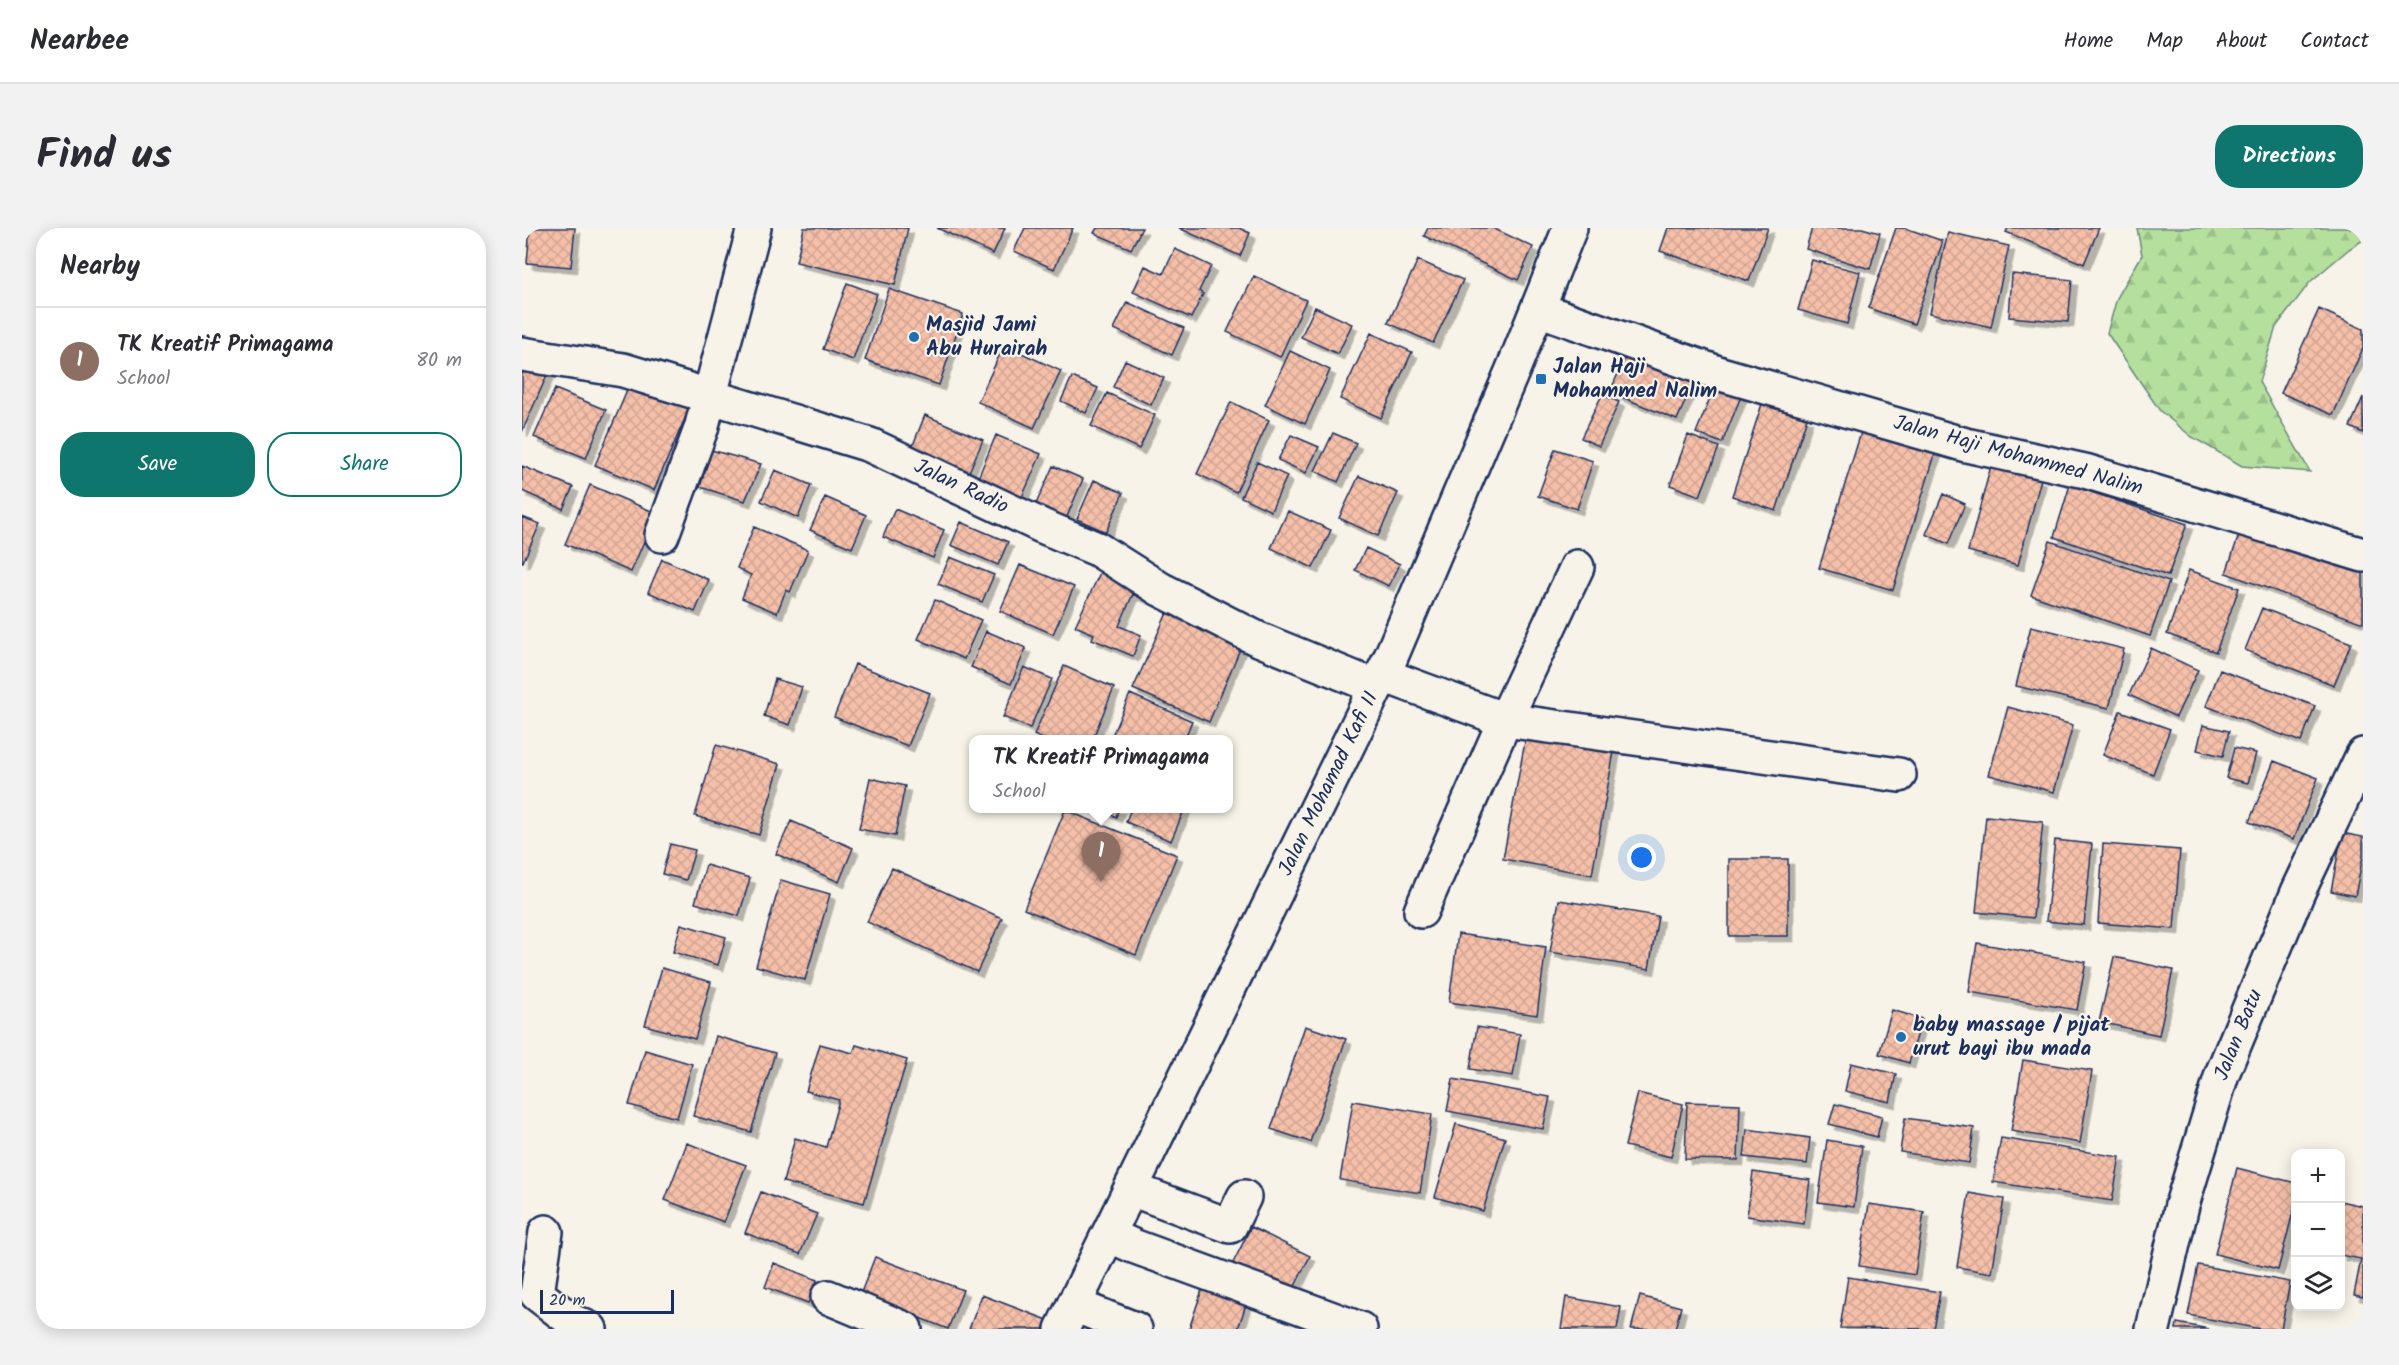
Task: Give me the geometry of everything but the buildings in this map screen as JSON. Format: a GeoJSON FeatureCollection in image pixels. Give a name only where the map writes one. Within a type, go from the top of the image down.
{"type":"FeatureCollection","features":[{"type":"Feature","properties":{"kind":"street"},"geometry":{"type":"LineString","coordinates":[[662,535],[711,396],[754,228]]}},
{"type":"Feature","properties":{"kind":"street","name":"Jalan Mohamad Kafi II"},"geometry":{"type":"LineString","coordinates":[[1077,1316],[1121,1240],[1389,682],[1552,314],[1570,228]]}},
{"type":"Feature","properties":{"kind":"street","name":"Jalan Haji Mohammed Nalim"},"geometry":{"type":"LineString","coordinates":[[1552,314],[1721,374],[1966,445],[2085,471],[2363,555]]}},
{"type":"Feature","properties":{"kind":"street","name":"Jalan Radio"},"geometry":{"type":"LineString","coordinates":[[522,354],[623,370],[870,445],[1041,526],[1097,549],[1160,589],[1256,638],[1505,720],[1899,775]]}},
{"type":"Feature","properties":{"kind":"street"},"geometry":{"type":"LineString","coordinates":[[1421,911],[1505,720],[1576,567]]}},
{"type":"Feature","properties":{"kind":"street","name":"Jalan Batu"},"geometry":{"type":"LineString","coordinates":[[2153,1329],[2182,1205],[2222,1074],[2298,892],[2359,774]]}},
{"type":"Feature","properties":{"kind":"street"},"geometry":{"type":"LineString","coordinates":[[1144,1193],[1230,1226],[1244,1197]]}},
{"type":"Feature","properties":{"kind":"street"},"geometry":{"type":"LineString","coordinates":[[546,1232],[537,1294],[572,1321],[590,1329]]}},
{"type":"Feature","properties":{"kind":"street"},"geometry":{"type":"LineString","coordinates":[[1121,1240],[1360,1329]]}},
{"type":"Feature","properties":{"kind":"street"},"geometry":{"type":"LineString","coordinates":[[828,1297],[905,1329]]}},
{"type":"Feature","properties":{"kind":"street"},"geometry":{"type":"LineString","coordinates":[[1077,1316],[1135,1329]]}},
{"type":"Feature","properties":{"kind":"green space"},"geometry":{"type":"Polygon","coordinates":[[[2137,228],[2363,228],[2363,240],[2310,282],[2276,327],[2259,382],[2310,472],[2242,466],[2192,437],[2160,411],[2107,333],[2117,298],[2142,255],[2137,228]]]}},
{"type":"Feature","properties":{"kind":"place","name":"Masjid Jami Abu Hurairah"},"geometry":{"type":"Point","coordinates":[914,337]}},
{"type":"Feature","properties":{"kind":"place","name":"Jalan Haji Mohammed Nalim"},"geometry":{"type":"Point","coordinates":[1541,379]}},
{"type":"Feature","properties":{"kind":"place","name":"TK Kreatif Primagama"},"geometry":{"type":"Point","coordinates":[1101,882]}},
{"type":"Feature","properties":{"kind":"place","name":"baby massage / pijat urut bayi ibu mada"},"geometry":{"type":"Point","coordinates":[1901,1037]}}]}
